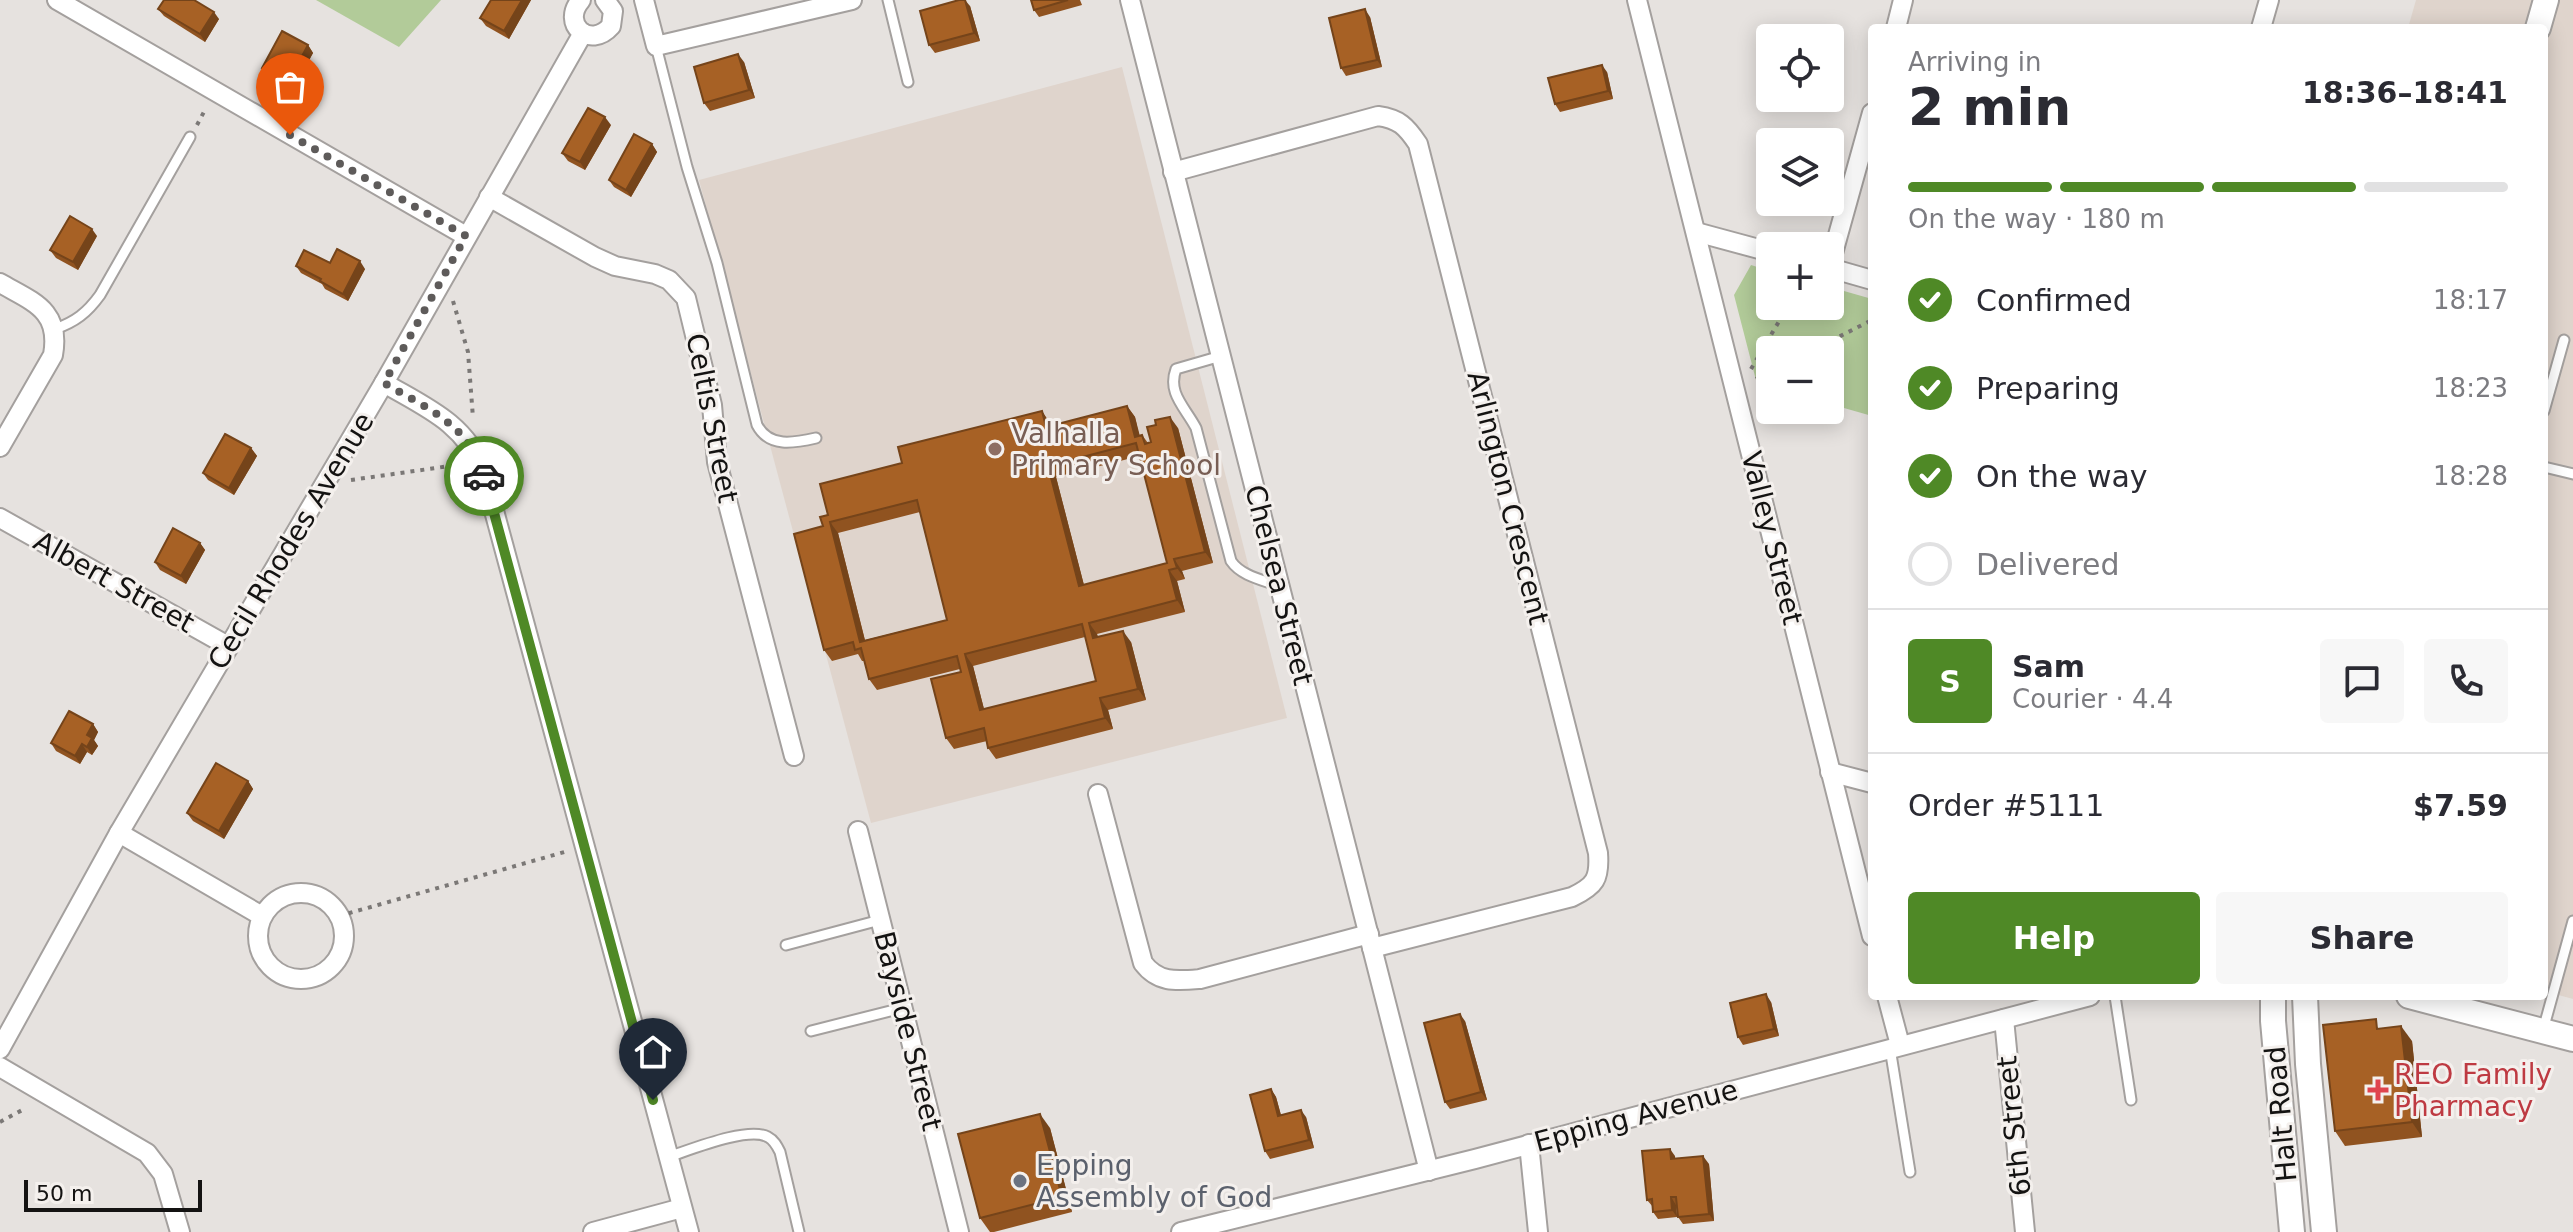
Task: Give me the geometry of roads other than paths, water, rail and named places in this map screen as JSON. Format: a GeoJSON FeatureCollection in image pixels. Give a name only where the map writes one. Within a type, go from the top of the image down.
{"type":"FeatureCollection","features":[{"type":"Feature","properties":{"kind":"street"},"geometry":{"type":"LineString","coordinates":[[57,0],[466,236]]}},
{"type":"Feature","properties":{"kind":"street"},"geometry":{"type":"LineString","coordinates":[[581,0],[573,13],[574,21],[583,33],[598,36],[611,26],[613,11],[605,0]]}},
{"type":"Feature","properties":{"kind":"street"},"geometry":{"type":"LineString","coordinates":[[644,0],[656,46],[852,0]]}},
{"type":"Feature","properties":{"kind":"street","name":"Chelsea Street"},"geometry":{"type":"LineString","coordinates":[[1130,0],[1429,1171]]}},
{"type":"Feature","properties":{"kind":"street","name":"Valley Street"},"geometry":{"type":"LineString","coordinates":[[1637,0],[1868,920]]}},
{"type":"Feature","properties":{"kind":"street"},"geometry":{"type":"LineString","coordinates":[[1897,24],[1903,0]]}},
{"type":"Feature","properties":{"kind":"street"},"geometry":{"type":"LineString","coordinates":[[2262,24],[2269,0]]}},
{"type":"Feature","properties":{"kind":"street"},"geometry":{"type":"LineString","coordinates":[[2539,24],[2546,0]]}},
{"type":"Feature","properties":{"kind":"street","name":"Cecil Rhodes Avenue"},"geometry":{"type":"LineString","coordinates":[[0,1049],[119,833],[384,383],[583,33]]}},
{"type":"Feature","properties":{"kind":"street","name":"Arlington Crescent"},"geometry":{"type":"LineString","coordinates":[[1098,794],[1143,963],[1162,979],[1200,979],[1572,897],[1588,889],[1596,880],[1599,867],[1594,837],[1418,144],[1406,127],[1395,119],[1378,116],[1173,172]]}},
{"type":"Feature","properties":{"kind":"street"},"geometry":{"type":"LineString","coordinates":[[1839,232],[1868,128]]}},
{"type":"Feature","properties":{"kind":"street","name":"Celtis Street"},"geometry":{"type":"LineString","coordinates":[[489,197],[595,257],[615,266],[669,280],[686,298],[712,405],[717,462],[794,756]]}},
{"type":"Feature","properties":{"kind":"street"},"geometry":{"type":"LineString","coordinates":[[1696,232],[1756,248]]}},
{"type":"Feature","properties":{"kind":"street"},"geometry":{"type":"LineString","coordinates":[[1844,271],[1868,279]]}},
{"type":"Feature","properties":{"kind":"street"},"geometry":{"type":"LineString","coordinates":[[0,283],[39,305],[55,329],[53,355],[0,447]]}},
{"type":"Feature","properties":{"kind":"street"},"geometry":{"type":"LineString","coordinates":[[384,383],[452,425],[467,439],[478,457],[689,1232]]}},
{"type":"Feature","properties":{"kind":"street","name":"Albert Street"},"geometry":{"type":"LineString","coordinates":[[0,518],[228,646]]}},
{"type":"Feature","properties":{"kind":"street"},"geometry":{"type":"LineString","coordinates":[[1830,772],[1868,782]]}},
{"type":"Feature","properties":{"kind":"street","name":"Bayside Street"},"geometry":{"type":"LineString","coordinates":[[858,831],[959,1232]]}},
{"type":"Feature","properties":{"kind":"street"},"geometry":{"type":"LineString","coordinates":[[119,833],[262,916]]}},
{"type":"Feature","properties":{"kind":"street"},"geometry":{"type":"LineString","coordinates":[[305,893],[328,902],[339,916],[344,933],[339,958],[319,976],[301,980],[276,972],[264,959],[257,933],[262,916],[280,898],[305,893]]}},
{"type":"Feature","properties":{"kind":"street"},"geometry":{"type":"LineString","coordinates":[[1888,1000],[1895,1047]]}},
{"type":"Feature","properties":{"kind":"street","name":"6th Street"},"geometry":{"type":"LineString","coordinates":[[2014,1000],[2012,1017],[2025,1232]]}},
{"type":"Feature","properties":{"kind":"street","name":"Epping Avenue"},"geometry":{"type":"LineString","coordinates":[[1187,1231],[1429,1171],[2075,1000]]}},
{"type":"Feature","properties":{"kind":"street","name":"Halt Road"},"geometry":{"type":"LineString","coordinates":[[2273,1000],[2292,1232]]}},
{"type":"Feature","properties":{"kind":"street","name":"Halt Road"},"geometry":{"type":"LineString","coordinates":[[2305,1000],[2324,1232]]}},
{"type":"Feature","properties":{"kind":"street"},"geometry":{"type":"LineString","coordinates":[[2425,1000],[2573,1039]]}},
{"type":"Feature","properties":{"kind":"street"},"geometry":{"type":"LineString","coordinates":[[0,1067],[147,1153],[163,1174],[180,1232]]}},
{"type":"Feature","properties":{"kind":"street"},"geometry":{"type":"LineString","coordinates":[[1529,1144],[1538,1232]]}},
{"type":"Feature","properties":{"kind":"street"},"geometry":{"type":"LineString","coordinates":[[593,1232],[682,1208]]}},
{"type":"Feature","properties":{"kind":"lane"},"geometry":{"type":"LineString","coordinates":[[888,0],[908,82]]}},
{"type":"Feature","properties":{"kind":"lane"},"geometry":{"type":"LineString","coordinates":[[656,46],[687,167],[717,263],[758,429],[769,440],[777,442],[795,443],[816,438]]}},
{"type":"Feature","properties":{"kind":"lane"},"geometry":{"type":"LineString","coordinates":[[55,329],[79,319],[100,295],[190,137]]}},
{"type":"Feature","properties":{"kind":"lane"},"geometry":{"type":"LineString","coordinates":[[2548,397],[2564,340]]}},
{"type":"Feature","properties":{"kind":"lane"},"geometry":{"type":"LineString","coordinates":[[1221,356],[1176,369],[1172,379],[1173,390],[1196,428],[1231,561],[1245,573],[1279,586]]}},
{"type":"Feature","properties":{"kind":"lane"},"geometry":{"type":"LineString","coordinates":[[2548,468],[2573,474]]}},
{"type":"Feature","properties":{"kind":"lane"},"geometry":{"type":"LineString","coordinates":[[786,945],[880,920]]}},
{"type":"Feature","properties":{"kind":"lane"},"geometry":{"type":"LineString","coordinates":[[2543,1030],[2573,921]]}},
{"type":"Feature","properties":{"kind":"lane"},"geometry":{"type":"LineString","coordinates":[[2116,1000],[2131,1100]]}},
{"type":"Feature","properties":{"kind":"lane"},"geometry":{"type":"LineString","coordinates":[[811,1031],[902,1008]]}},
{"type":"Feature","properties":{"kind":"lane"},"geometry":{"type":"LineString","coordinates":[[1895,1047],[1910,1172]]}},
{"type":"Feature","properties":{"kind":"lane"},"geometry":{"type":"LineString","coordinates":[[668,1157],[738,1136],[767,1135],[780,1152],[799,1232]]}},
{"type":"Feature","properties":{"kind":"place","name":"Valhalla Primary School"},"geometry":{"type":"Point","coordinates":[995,449]}},
{"type":"Feature","properties":{"kind":"place","name":"REO Family Pharmacy"},"geometry":{"type":"Point","coordinates":[2378,1090]}},
{"type":"Feature","properties":{"kind":"place","name":"Epping Assembly of God"},"geometry":{"type":"Point","coordinates":[1020,1181]}}]}
